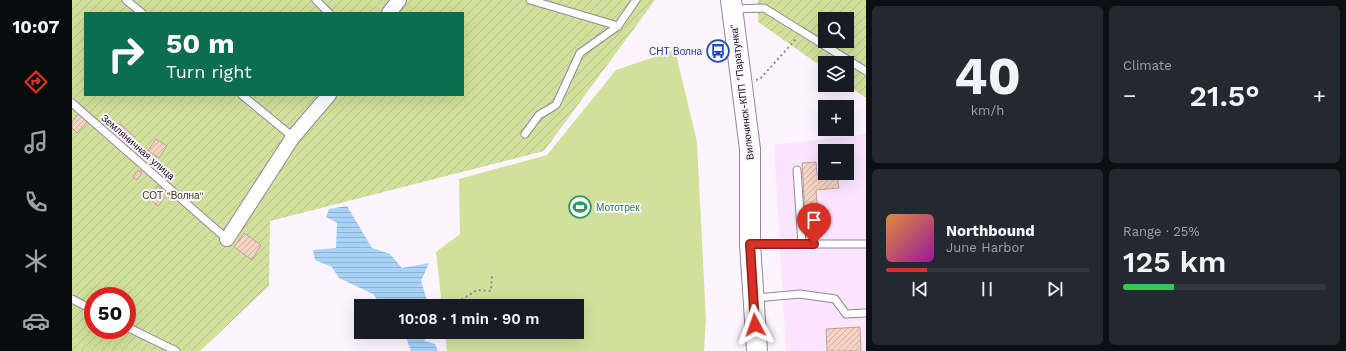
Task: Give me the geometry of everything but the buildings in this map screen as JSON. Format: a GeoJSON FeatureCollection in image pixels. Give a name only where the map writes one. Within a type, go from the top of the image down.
{"type":"FeatureCollection","features":[{"type":"Feature","properties":{"kind":"main road","name":"Вилючинск-КПП \"Паратунка\""},"geometry":{"type":"LineString","coordinates":[[731,4],[750,149],[750,244],[757,351]]}},
{"type":"Feature","properties":{"kind":"street"},"geometry":{"type":"LineString","coordinates":[[390,12],[399,0]]}},
{"type":"Feature","properties":{"kind":"street"},"geometry":{"type":"LineString","coordinates":[[227,239],[293,137],[328,96]]}},
{"type":"Feature","properties":{"kind":"lane"},"geometry":{"type":"LineString","coordinates":[[126,0],[141,12]]}},
{"type":"Feature","properties":{"kind":"lane"},"geometry":{"type":"LineString","coordinates":[[316,0],[328,12]]}},
{"type":"Feature","properties":{"kind":"lane"},"geometry":{"type":"LineString","coordinates":[[530,0],[618,26]]}},
{"type":"Feature","properties":{"kind":"lane"},"geometry":{"type":"LineString","coordinates":[[524,134],[538,115],[556,105],[580,53],[618,26],[636,0]]}},
{"type":"Feature","properties":{"kind":"lane"},"geometry":{"type":"LineString","coordinates":[[731,4],[764,8],[866,71]]}},
{"type":"Feature","properties":{"kind":"lane"},"geometry":{"type":"LineString","coordinates":[[243,96],[293,137]]}},
{"type":"Feature","properties":{"kind":"lane","name":"Земляничная улица"},"geometry":{"type":"LineString","coordinates":[[72,103],[227,239]]}},
{"type":"Feature","properties":{"kind":"lane"},"geometry":{"type":"LineString","coordinates":[[797,170],[802,243]]}},
{"type":"Feature","properties":{"kind":"lane"},"geometry":{"type":"LineString","coordinates":[[750,244],[866,244]]}},
{"type":"Feature","properties":{"kind":"lane"},"geometry":{"type":"LineString","coordinates":[[753,298],[800,294],[835,299],[846,314],[866,313]]}},
{"type":"Feature","properties":{"kind":"lane"},"geometry":{"type":"LineString","coordinates":[[72,299],[84,305]]}},
{"type":"Feature","properties":{"kind":"lane"},"geometry":{"type":"LineString","coordinates":[[136,331],[176,351]]}},
{"type":"Feature","properties":{"kind":"path"},"geometry":{"type":"LineString","coordinates":[[741,83],[760,79],[803,32]]}},
{"type":"Feature","properties":{"kind":"path"},"geometry":{"type":"LineString","coordinates":[[463,299],[478,290],[491,291],[492,275]]}},
{"type":"Feature","properties":{"kind":"shaded area"},"geometry":{"type":"Polygon","coordinates":[[[866,134],[866,351],[786,351],[774,145],[866,134]]]}},
{"type":"Feature","properties":{"kind":"green space","name":"СОТ \"Волна\""},"geometry":{"type":"Polygon","coordinates":[[[72,0],[655,0],[544,151],[270,221],[269,286],[200,351],[72,351],[72,0]]]}},
{"type":"Feature","properties":{"kind":"green space"},"geometry":{"type":"Polygon","coordinates":[[[758,0],[866,0],[866,98],[854,90],[854,56],[818,56],[818,64],[758,22],[758,0]]]}},
{"type":"Feature","properties":{"kind":"green space","name":"Мототрек"},"geometry":{"type":"Polygon","coordinates":[[[675,50],[697,142],[706,320],[704,351],[447,351],[446,339],[584,339],[584,299],[441,299],[436,252],[460,234],[459,179],[547,155],[616,70],[675,50]]]}},
{"type":"Feature","properties":{"kind":"water"},"geometry":{"type":"Polygon","coordinates":[[[347,206],[372,248],[390,254],[402,268],[429,263],[421,281],[427,299],[377,299],[373,294],[339,278],[332,267],[315,260],[313,250],[336,248],[337,223],[326,217],[329,209],[347,206]]]}},
{"type":"Feature","properties":{"kind":"water"},"geometry":{"type":"Polygon","coordinates":[[[407,339],[425,339],[425,341],[435,344],[438,351],[411,351],[407,339]]]}},
{"type":"Feature","properties":{"kind":"place","name":"СНТ Волна"},"geometry":{"type":"Point","coordinates":[718,51]}},
{"type":"Feature","properties":{"kind":"place","name":"Мототрек"},"geometry":{"type":"Point","coordinates":[580,207]}},
{"type":"Feature","properties":{"kind":"route"},"geometry":{"type":"LineString","coordinates":[[755,325],[750,244],[814,244]]}}]}
